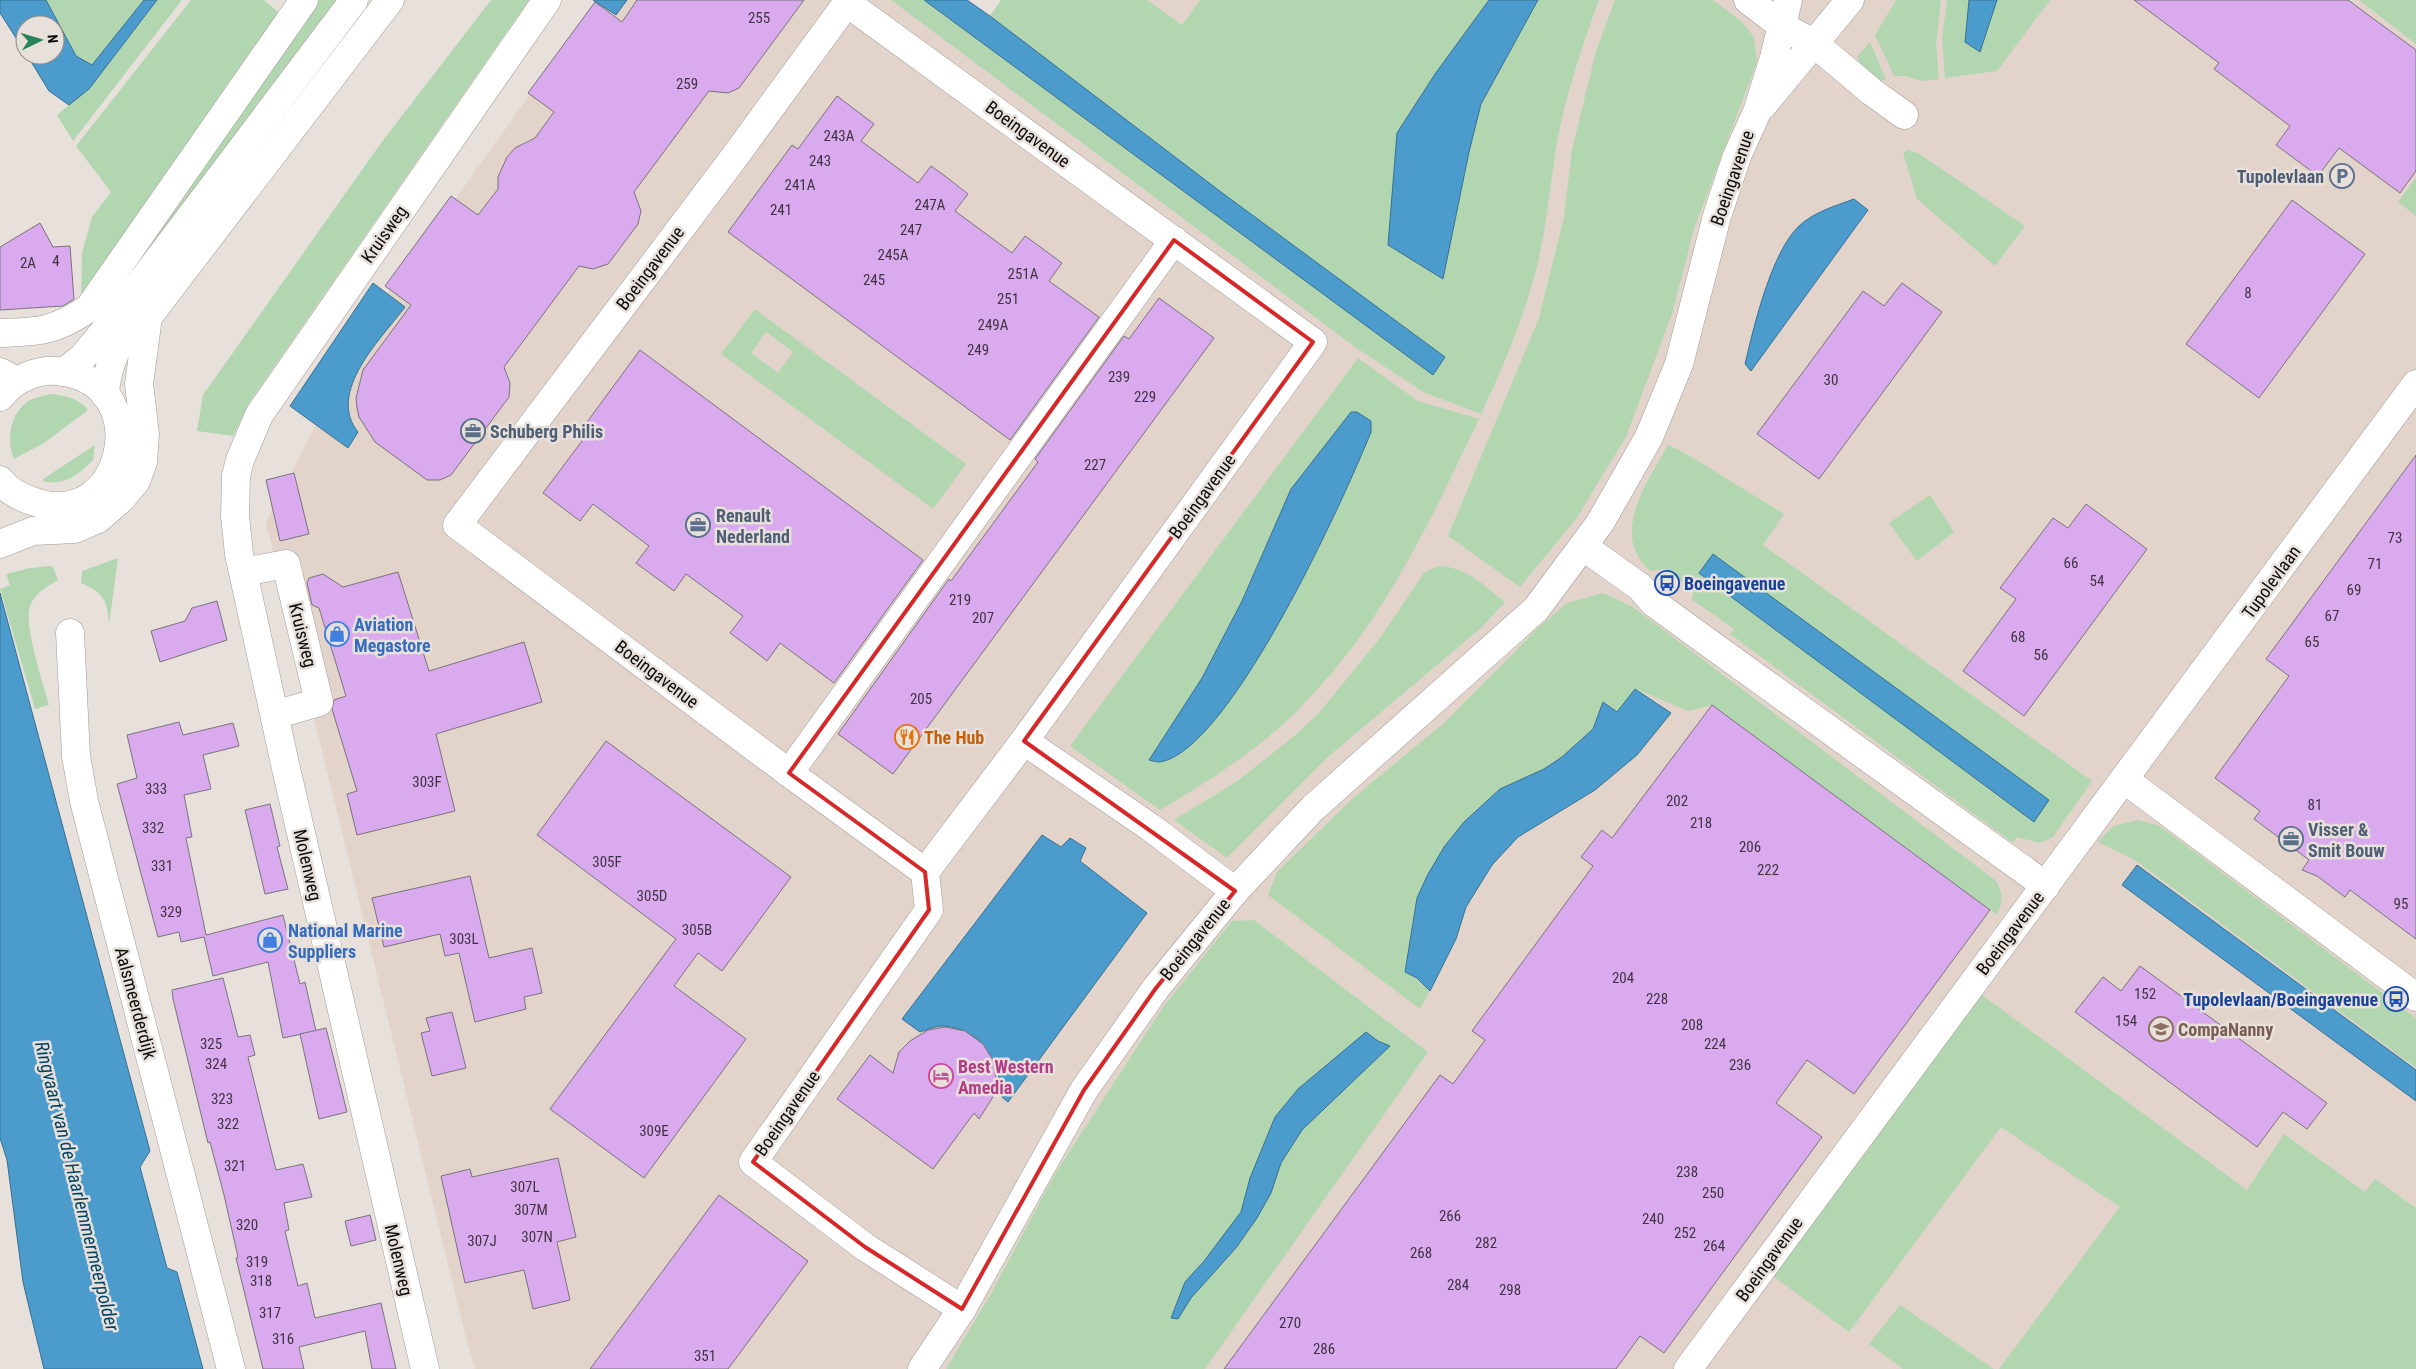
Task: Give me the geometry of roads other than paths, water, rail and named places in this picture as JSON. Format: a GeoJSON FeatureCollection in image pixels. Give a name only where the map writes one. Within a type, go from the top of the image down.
{"type":"FeatureCollection","features":[{"type":"Feature","properties":{"kind":"street"},"geometry":{"type":"LineString","coordinates":[[0,333],[51,328],[67,323],[89,308],[304,0]]}},
{"type":"Feature","properties":{"kind":"street"},"geometry":{"type":"LineString","coordinates":[[64,372],[83,357],[102,334],[354,0]]}},
{"type":"Feature","properties":{"kind":"street"},"geometry":{"type":"LineString","coordinates":[[105,395],[106,377],[113,358],[130,329],[148,317],[390,0]]}},
{"type":"Feature","properties":{"kind":"street","name":"Kruisweg"},"geometry":{"type":"LineString","coordinates":[[236,476],[240,460],[259,415],[547,0]]}},
{"type":"Feature","properties":{"kind":"street"},"geometry":{"type":"LineString","coordinates":[[1748,0],[1785,13],[1815,44],[1872,92],[1904,115]]}},
{"type":"Feature","properties":{"kind":"street","name":"Boeingavenue"},"geometry":{"type":"LineString","coordinates":[[1757,112],[1850,0]]}},
{"type":"Feature","properties":{"kind":"street","name":"Boeingavenue"},"geometry":{"type":"LineString","coordinates":[[925,872],[457,525],[733,158],[846,3],[1313,342],[1024,740],[925,872],[929,910],[753,1162],[865,1247],[962,1309]]}},
{"type":"Feature","properties":{"kind":"street","name":"Boeingavenue"},"geometry":{"type":"LineString","coordinates":[[922,1369],[962,1309],[1084,1090],[1156,988],[1235,891],[1313,808],[1536,609],[1584,547],[1625,481],[1649,437],[1664,401],[1686,337],[1717,216],[1737,156],[1757,112],[1785,13]]}},
{"type":"Feature","properties":{"kind":"street"},"geometry":{"type":"LineString","coordinates":[[789,773],[1174,240]]}},
{"type":"Feature","properties":{"kind":"street"},"geometry":{"type":"LineString","coordinates":[[0,544],[33,531],[75,528],[98,519],[121,499],[136,481],[142,462],[145,434],[139,384],[148,317]]}},
{"type":"Feature","properties":{"kind":"street"},"geometry":{"type":"LineString","coordinates":[[0,480],[6,488],[19,496],[47,506],[64,506],[80,501],[94,493],[106,481],[120,451],[121,435],[113,408],[105,395],[87,379],[64,372],[41,372],[5,383]]}},
{"type":"Feature","properties":{"kind":"street","name":"Tupolevlaan"},"geometry":{"type":"LineString","coordinates":[[2046,886],[2416,384]]}},
{"type":"Feature","properties":{"kind":"street","name":"Molenweg"},"geometry":{"type":"LineString","coordinates":[[236,476],[235,516],[243,572],[425,1369]]}},
{"type":"Feature","properties":{"kind":"street"},"geometry":{"type":"LineString","coordinates":[[0,525],[47,506]]}},
{"type":"Feature","properties":{"kind":"street","name":"Boeingavenue"},"geometry":{"type":"LineString","coordinates":[[1584,547],[1640,587],[1654,602],[1702,638],[2046,886],[1688,1369]]}},
{"type":"Feature","properties":{"kind":"street","name":"Kruisweg"},"geometry":{"type":"LineString","coordinates":[[243,572],[286,564],[320,702],[275,715]]}},
{"type":"Feature","properties":{"kind":"street","name":"Aalsmeerderdijk"},"geometry":{"type":"LineString","coordinates":[[70,633],[76,756],[84,801],[231,1369]]}},
{"type":"Feature","properties":{"kind":"street","name":"Boeingavenue"},"geometry":{"type":"LineString","coordinates":[[1024,740],[1150,826],[1235,891]]}},
{"type":"Feature","properties":{"kind":"street"},"geometry":{"type":"LineString","coordinates":[[2125,780],[2416,997]]}},
{"type":"Feature","properties":{"kind":"water"},"geometry":{"type":"Polygon","coordinates":[[[0,0],[46,0],[54,15],[15,15],[15,36],[0,13],[0,0]]]}},
{"type":"Feature","properties":{"kind":"water"},"geometry":{"type":"Polygon","coordinates":[[[144,0],[157,0],[89,89],[69,105],[49,91],[33,65],[65,65],[65,35],[76,56],[92,65],[144,0]]]}},
{"type":"Feature","properties":{"kind":"water"},"geometry":{"type":"Polygon","coordinates":[[[593,0],[627,0],[616,15],[593,0]]]}},
{"type":"Feature","properties":{"kind":"water"},"geometry":{"type":"Polygon","coordinates":[[[924,0],[967,0],[990,16],[1221,192],[1445,357],[1433,375],[924,0]]]}},
{"type":"Feature","properties":{"kind":"water"},"geometry":{"type":"Polygon","coordinates":[[[1489,0],[1538,0],[1481,104],[1469,152],[1443,279],[1388,245],[1397,133],[1435,74],[1489,0]]]}},
{"type":"Feature","properties":{"kind":"water"},"geometry":{"type":"Polygon","coordinates":[[[1969,0],[1997,0],[1980,52],[1965,42],[1969,0]]]}},
{"type":"Feature","properties":{"kind":"water"},"geometry":{"type":"Polygon","coordinates":[[[1854,199],[1868,210],[1751,371],[1745,364],[1759,311],[1772,272],[1789,238],[1799,226],[1811,217],[1854,199]]]}},
{"type":"Feature","properties":{"kind":"water"},"geometry":{"type":"Polygon","coordinates":[[[373,283],[405,307],[371,350],[352,383],[348,400],[350,416],[358,432],[348,448],[290,406],[373,283]]]}},
{"type":"Feature","properties":{"kind":"water"},"geometry":{"type":"Polygon","coordinates":[[[1351,412],[1357,412],[1371,421],[1371,432],[1337,509],[1282,617],[1251,670],[1219,715],[1188,747],[1160,762],[1149,760],[1202,678],[1242,601],[1291,489],[1351,412]]]}},
{"type":"Feature","properties":{"kind":"water"},"geometry":{"type":"Polygon","coordinates":[[[1713,554],[2049,800],[2034,822],[1699,573],[1713,554]]]}},
{"type":"Feature","properties":{"kind":"water","name":"Ringvaart van de Haarlemmermeerpolder"},"geometry":{"type":"Polygon","coordinates":[[[0,593],[150,1151],[140,1167],[167,1268],[177,1272],[203,1369],[44,1369],[23,1282],[7,1160],[0,1138],[0,593]]]}},
{"type":"Feature","properties":{"kind":"water"},"geometry":{"type":"Polygon","coordinates":[[[1635,689],[1671,713],[1637,755],[1595,790],[1518,837],[1492,865],[1466,907],[1456,939],[1430,991],[1417,978],[1405,972],[1417,898],[1444,847],[1464,822],[1500,789],[1544,769],[1562,757],[1593,729],[1603,702],[1617,712],[1635,689]]]}},
{"type":"Feature","properties":{"kind":"water"},"geometry":{"type":"Polygon","coordinates":[[[1042,835],[1061,847],[1070,838],[1086,848],[1080,861],[1147,913],[1008,1102],[1002,1097],[997,1071],[992,1060],[978,1040],[956,1028],[943,1026],[920,1032],[902,1019],[1042,835]]]}},
{"type":"Feature","properties":{"kind":"water"},"geometry":{"type":"Polygon","coordinates":[[[2137,865],[2416,1070],[2416,1101],[2122,885],[2137,865]]]}},
{"type":"Feature","properties":{"kind":"water"},"geometry":{"type":"Polygon","coordinates":[[[1366,1032],[1378,1041],[1390,1046],[1302,1130],[1281,1163],[1271,1193],[1257,1218],[1236,1248],[1191,1298],[1178,1319],[1171,1318],[1185,1282],[1204,1261],[1241,1212],[1250,1178],[1275,1117],[1298,1089],[1366,1032]]]}},
{"type":"Feature","properties":{"kind":"place","name":"Tupolevlaan"},"geometry":{"type":"Point","coordinates":[2342,176]}},
{"type":"Feature","properties":{"kind":"place","name":"Schuberg Philis"},"geometry":{"type":"Point","coordinates":[473,431]}},
{"type":"Feature","properties":{"kind":"place","name":"Renault Nederland"},"geometry":{"type":"Point","coordinates":[698,525]}},
{"type":"Feature","properties":{"kind":"place","name":"Boeingavenue"},"geometry":{"type":"Point","coordinates":[1667,583]}},
{"type":"Feature","properties":{"kind":"place","name":"Aviation Megastore"},"geometry":{"type":"Point","coordinates":[337,634]}},
{"type":"Feature","properties":{"kind":"place","name":"The Hub"},"geometry":{"type":"Point","coordinates":[907,737]}},
{"type":"Feature","properties":{"kind":"place","name":"Visser & Smit Bouw"},"geometry":{"type":"Point","coordinates":[2291,839]}},
{"type":"Feature","properties":{"kind":"place","name":"National Marine Suppliers"},"geometry":{"type":"Point","coordinates":[270,940]}},
{"type":"Feature","properties":{"kind":"place","name":"Tupolevlaan/Boeingavenue"},"geometry":{"type":"Point","coordinates":[2396,999]}},
{"type":"Feature","properties":{"kind":"place","name":"CompaNanny"},"geometry":{"type":"Point","coordinates":[2161,1029]}},
{"type":"Feature","properties":{"kind":"place","name":"Best Western Amedia"},"geometry":{"type":"Point","coordinates":[941,1076]}}]}
